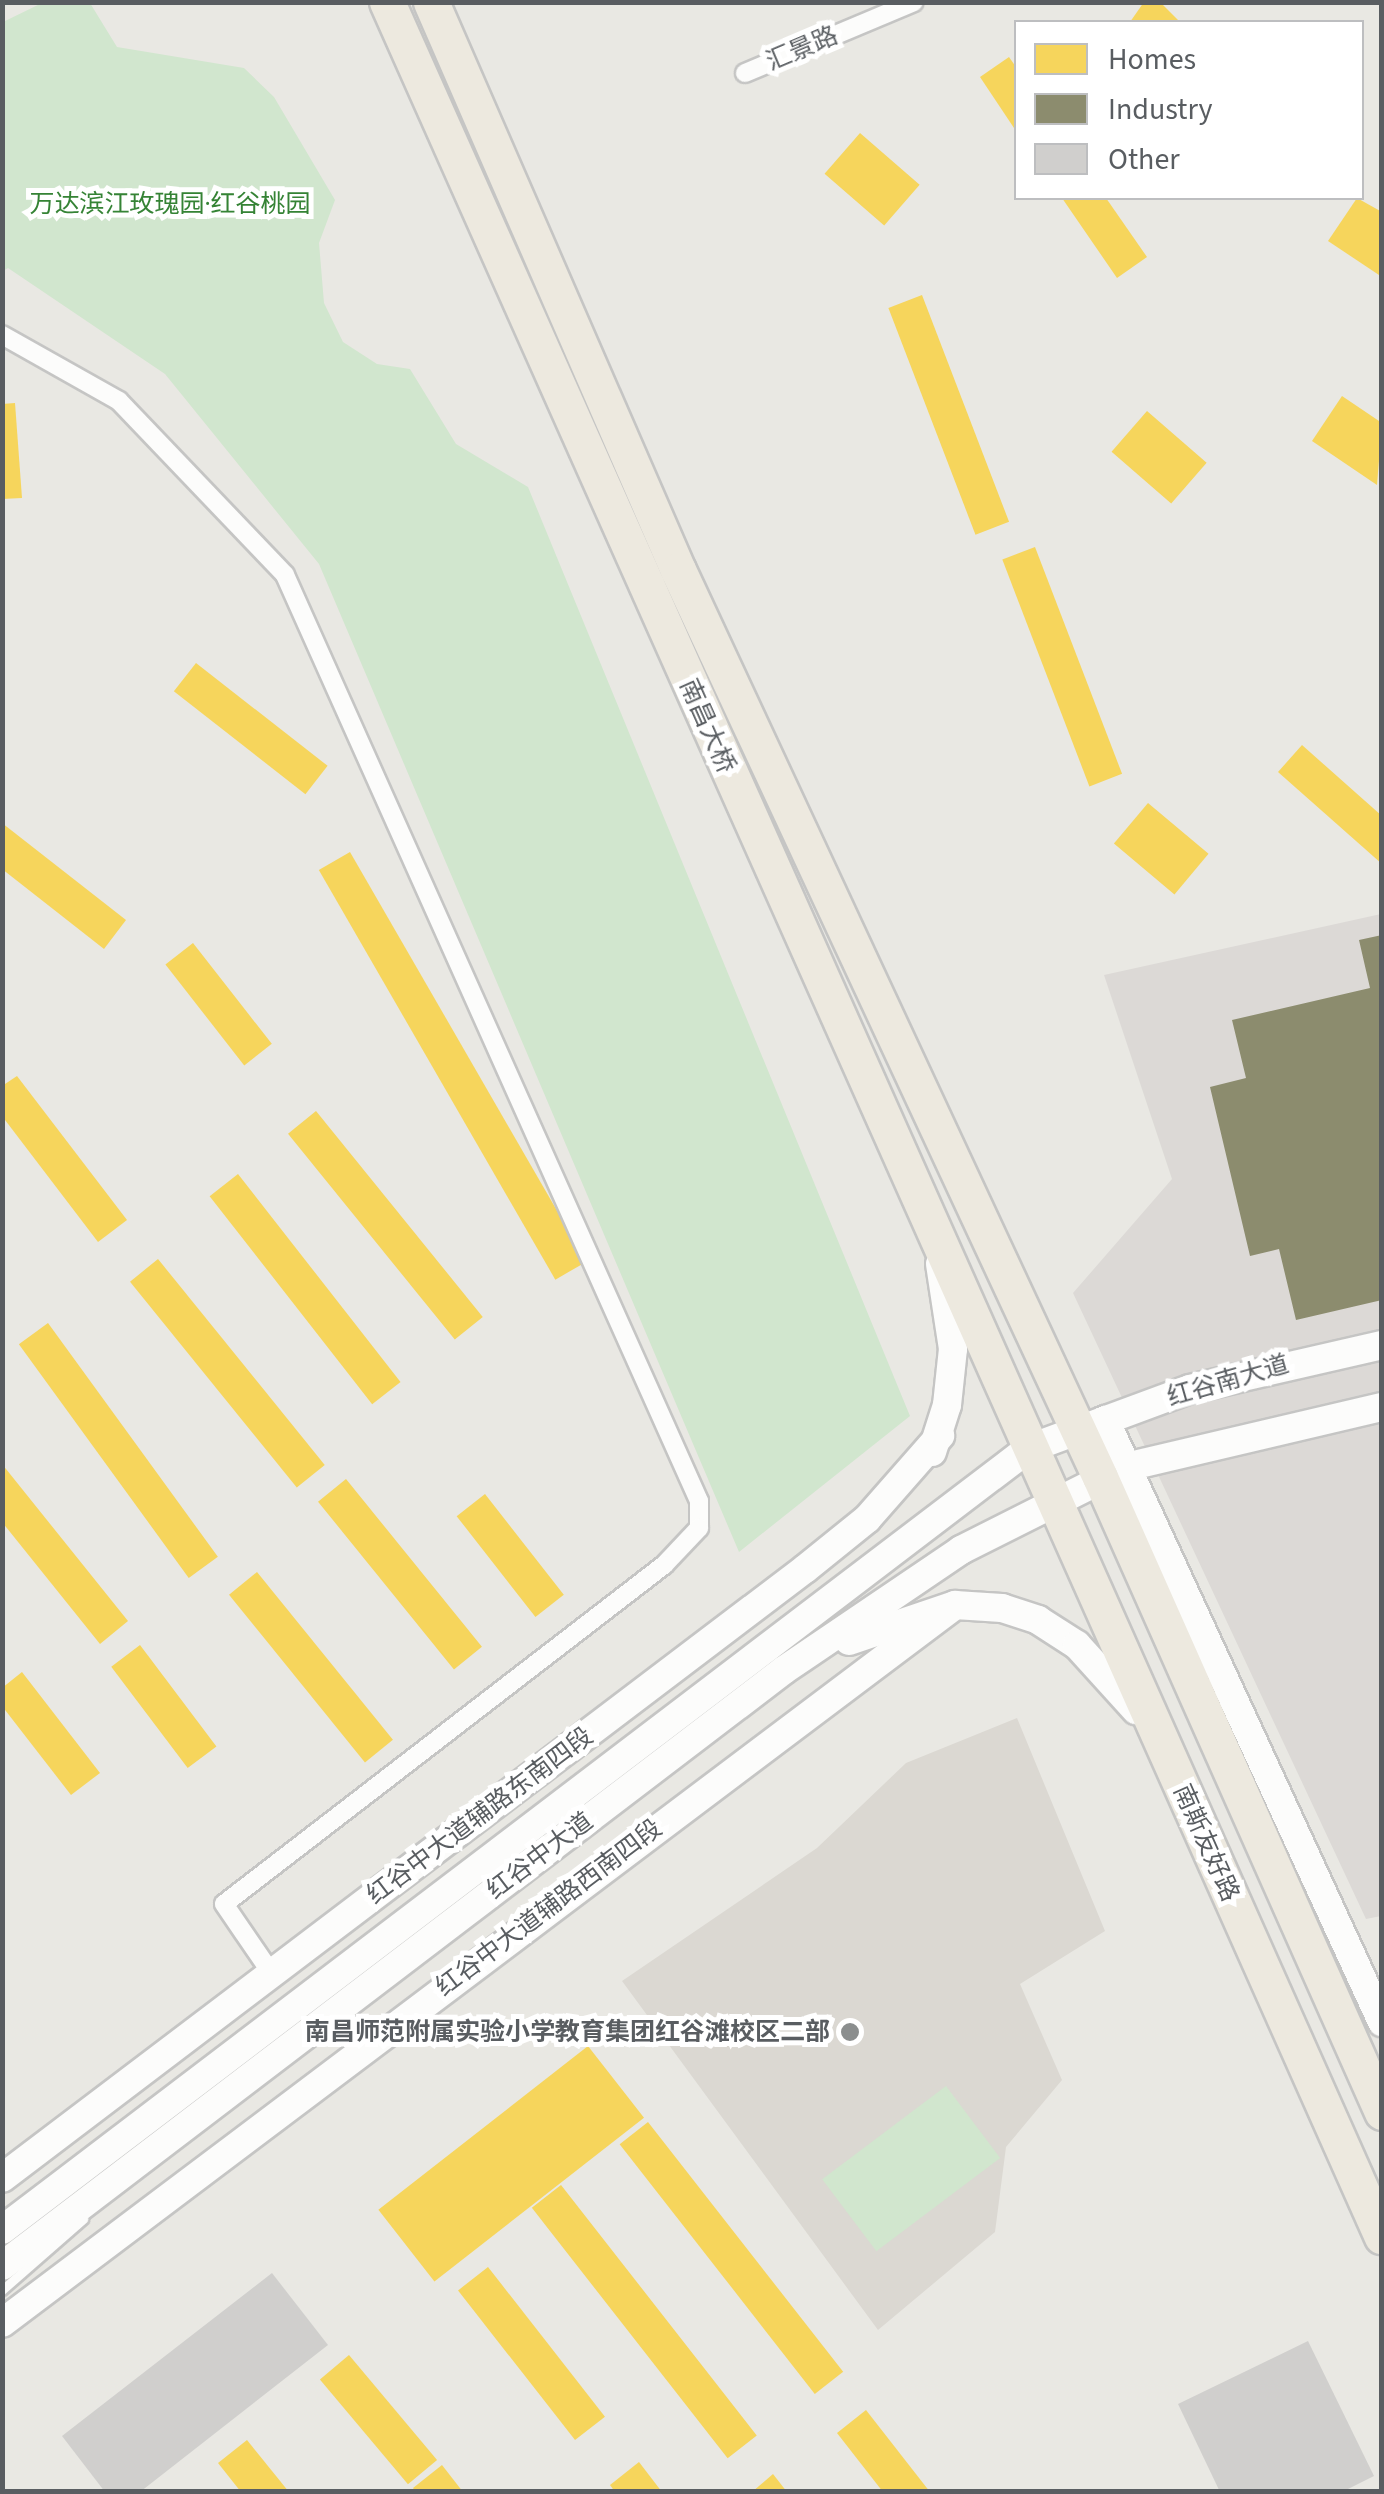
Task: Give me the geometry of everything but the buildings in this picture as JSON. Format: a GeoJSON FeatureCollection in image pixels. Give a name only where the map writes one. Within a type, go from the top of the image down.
{"type":"FeatureCollection","features":[{"type":"Feature","properties":{"kind":"highway","name":"南昌大桥"},"geometry":{"type":"LineString","coordinates":[[387,2],[1028,1449]]}},
{"type":"Feature","properties":{"kind":"highway","name":"南昌大桥"},"geometry":{"type":"LineString","coordinates":[[431,2],[678,570],[1091,1425]]}},
{"type":"Feature","properties":{"kind":"highway","name":"南斯友好路"},"geometry":{"type":"LineString","coordinates":[[1091,1425],[1382,2112]]}},
{"type":"Feature","properties":{"kind":"highway","name":"南斯友好路"},"geometry":{"type":"LineString","coordinates":[[1028,1449],[1382,2237]]}},
{"type":"Feature","properties":{"kind":"main road"},"geometry":{"type":"LineString","coordinates":[[777,1635],[893,1517],[940,1436],[953,1349],[938,1252]]}},
{"type":"Feature","properties":{"kind":"main road","name":"红谷南大道"},"geometry":{"type":"LineString","coordinates":[[1091,1425],[1190,1389],[1382,1344]]}},
{"type":"Feature","properties":{"kind":"main road"},"geometry":{"type":"LineString","coordinates":[[1382,1407],[1113,1472],[1382,2022]]}},
{"type":"Feature","properties":{"kind":"main road","name":"红谷中大道"},"geometry":{"type":"LineString","coordinates":[[2,2230],[777,1635],[1028,1449],[1091,1425]]}},
{"type":"Feature","properties":{"kind":"main road","name":"红谷中大道辅路东南四段"},"geometry":{"type":"LineString","coordinates":[[2,2178],[805,1570],[867,1519],[940,1436]]}},
{"type":"Feature","properties":{"kind":"main road","name":"红谷中大道"},"geometry":{"type":"LineString","coordinates":[[2,2266],[784,1670],[962,1550],[1052,1499],[1113,1472]]}},
{"type":"Feature","properties":{"kind":"main road"},"geometry":{"type":"LineString","coordinates":[[784,1670],[887,1624],[955,1605],[1002,1608],[1038,1620],[1078,1644],[1118,1684],[1164,1748]]}},
{"type":"Feature","properties":{"kind":"main road","name":"红谷中大道辅路西南四段"},"geometry":{"type":"LineString","coordinates":[[2,2322],[955,1605]]}},
{"type":"Feature","properties":{"kind":"main road"},"geometry":{"type":"LineString","coordinates":[[139,2126],[156,2149]]}},
{"type":"Feature","properties":{"kind":"street","name":"汇景路"},"geometry":{"type":"LineString","coordinates":[[745,73],[914,2]]}},
{"type":"Feature","properties":{"kind":"street"},"geometry":{"type":"LineString","coordinates":[[2,336],[119,401],[285,575],[375,763],[700,1501],[699,1528],[664,1565],[224,1904],[272,1974]]}},
{"type":"Feature","properties":{"kind":"lane"},"geometry":{"type":"LineString","coordinates":[[2,2290],[58,2246],[124,2174]]}},
{"type":"Feature","properties":{"kind":"shaded area"},"geometry":{"type":"Polygon","coordinates":[[[1381,914],[1381,1916],[1366,1919],[1073,1293],[1172,1179],[1104,975],[1381,914]]]}},
{"type":"Feature","properties":{"kind":"shaded area","name":"南昌师范附属实验小学教育集团红谷滩校区二部"},"geometry":{"type":"Polygon","coordinates":[[[1017,1718],[1105,1931],[1020,1984],[1062,2080],[1006,2147],[995,2232],[878,2330],[622,1981],[817,1848],[906,1763],[1017,1718]]]}},
{"type":"Feature","properties":{"kind":"green space","name":"万达滨江玫瑰园·红谷桃园"},"geometry":{"type":"Polygon","coordinates":[[[42,3],[90,3],[117,47],[244,68],[274,97],[335,200],[319,243],[324,303],[343,342],[377,364],[410,369],[456,444],[528,487],[910,1416],[739,1552],[319,564],[165,374],[8,268],[3,271],[3,22],[42,3]]]}},
{"type":"Feature","properties":{"kind":"green space"},"geometry":{"type":"Polygon","coordinates":[[[946,2086],[1000,2158],[876,2251],[822,2179],[946,2086]]]}},
{"type":"Feature","properties":{"kind":"place","name":"南昌师范附属实验小学教育集团红谷滩校区二部"},"geometry":{"type":"Point","coordinates":[850,2032]}}]}
